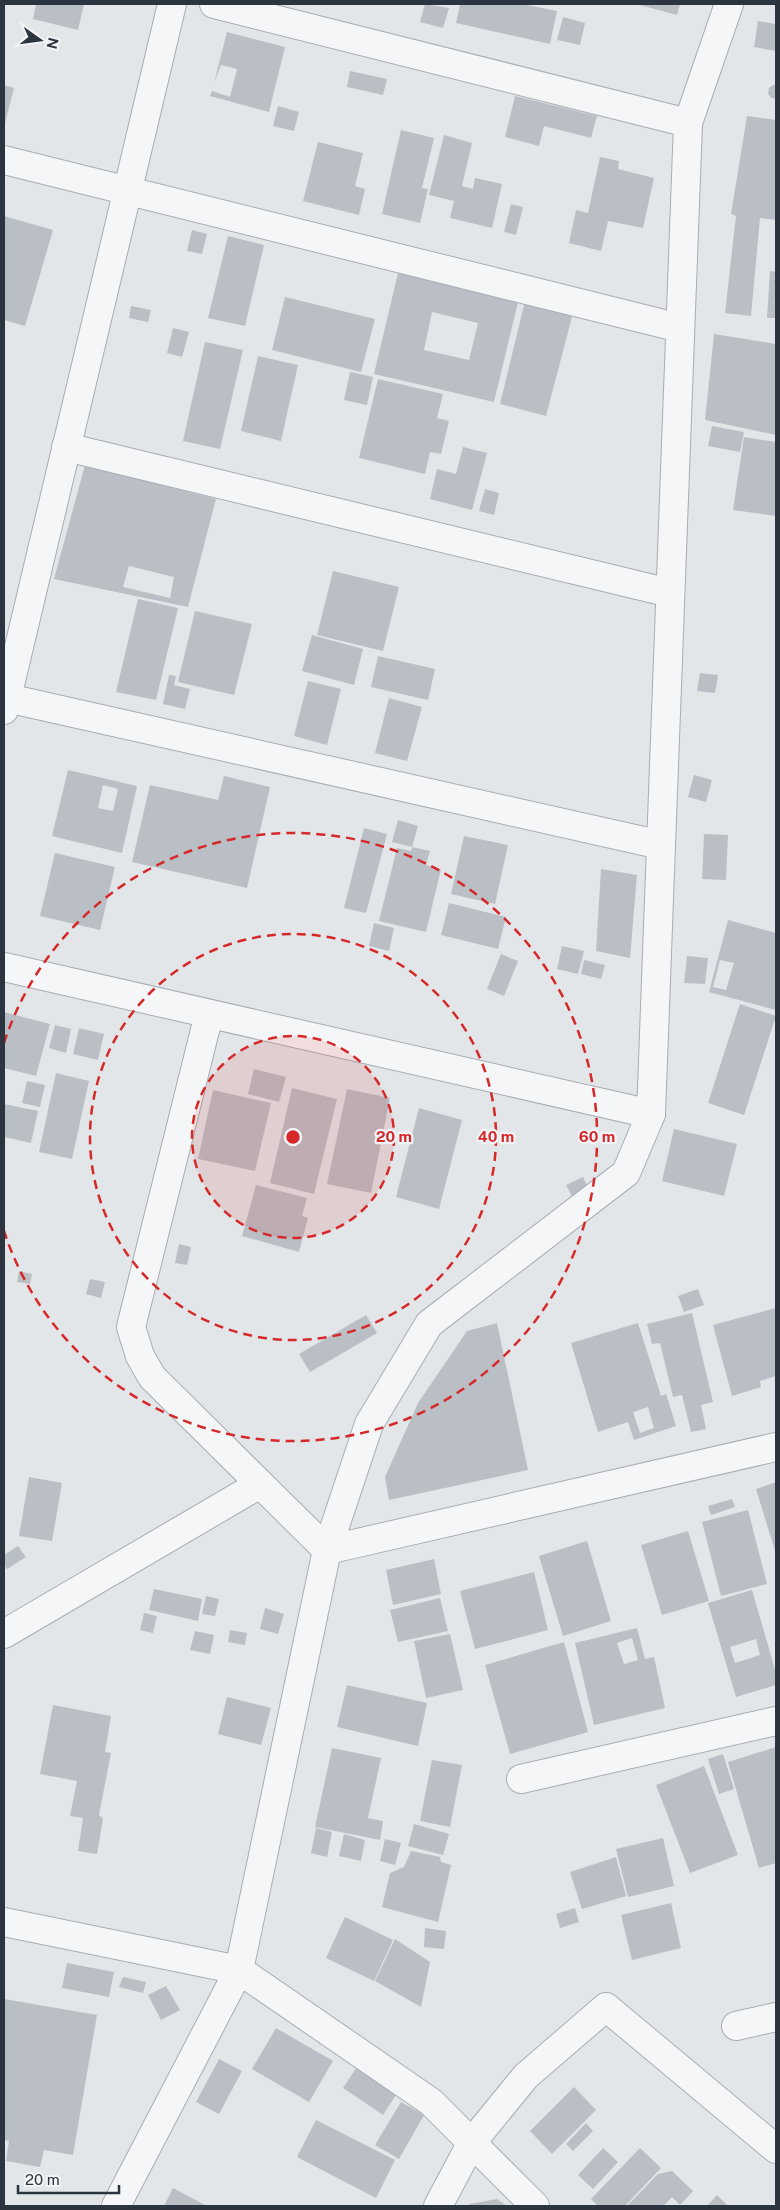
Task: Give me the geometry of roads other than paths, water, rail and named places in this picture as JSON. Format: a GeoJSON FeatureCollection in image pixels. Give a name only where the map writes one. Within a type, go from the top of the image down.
{"type":"FeatureCollection","features":[{"type":"Feature","properties":{"kind":"street"},"geometry":{"type":"LineString","coordinates":[[172,4],[5,704],[661,845]]}},
{"type":"Feature","properties":{"kind":"street"},"geometry":{"type":"LineString","coordinates":[[214,4],[688,122]]}},
{"type":"Feature","properties":{"kind":"street"},"geometry":{"type":"LineString","coordinates":[[116,2206],[239,1970],[327,1550],[369,1424],[429,1324],[626,1173],[651,1114],[688,122],[729,4]]}},
{"type":"Feature","properties":{"kind":"street"},"geometry":{"type":"LineString","coordinates":[[4,160],[680,328]]}},
{"type":"Feature","properties":{"kind":"street"},"geometry":{"type":"LineString","coordinates":[[66,447],[670,593]]}},
{"type":"Feature","properties":{"kind":"street"},"geometry":{"type":"LineString","coordinates":[[4,967],[651,1114]]}},
{"type":"Feature","properties":{"kind":"street"},"geometry":{"type":"LineString","coordinates":[[209,1014],[131,1327],[140,1356],[152,1377],[327,1550]]}},
{"type":"Feature","properties":{"kind":"street"},"geometry":{"type":"LineString","coordinates":[[327,1550],[776,1447]]}},
{"type":"Feature","properties":{"kind":"street"},"geometry":{"type":"LineString","coordinates":[[4,1634],[260,1484]]}},
{"type":"Feature","properties":{"kind":"street"},"geometry":{"type":"LineString","coordinates":[[521,1780],[776,1721]]}},
{"type":"Feature","properties":{"kind":"street"},"geometry":{"type":"LineString","coordinates":[[4,1922],[239,1970],[431,2102],[535,2206]]}},
{"type":"Feature","properties":{"kind":"street"},"geometry":{"type":"LineString","coordinates":[[438,2206],[472,2142],[526,2076],[606,2007],[776,2149]]}},
{"type":"Feature","properties":{"kind":"street"},"geometry":{"type":"LineString","coordinates":[[736,2026],[776,2017]]}}]}
